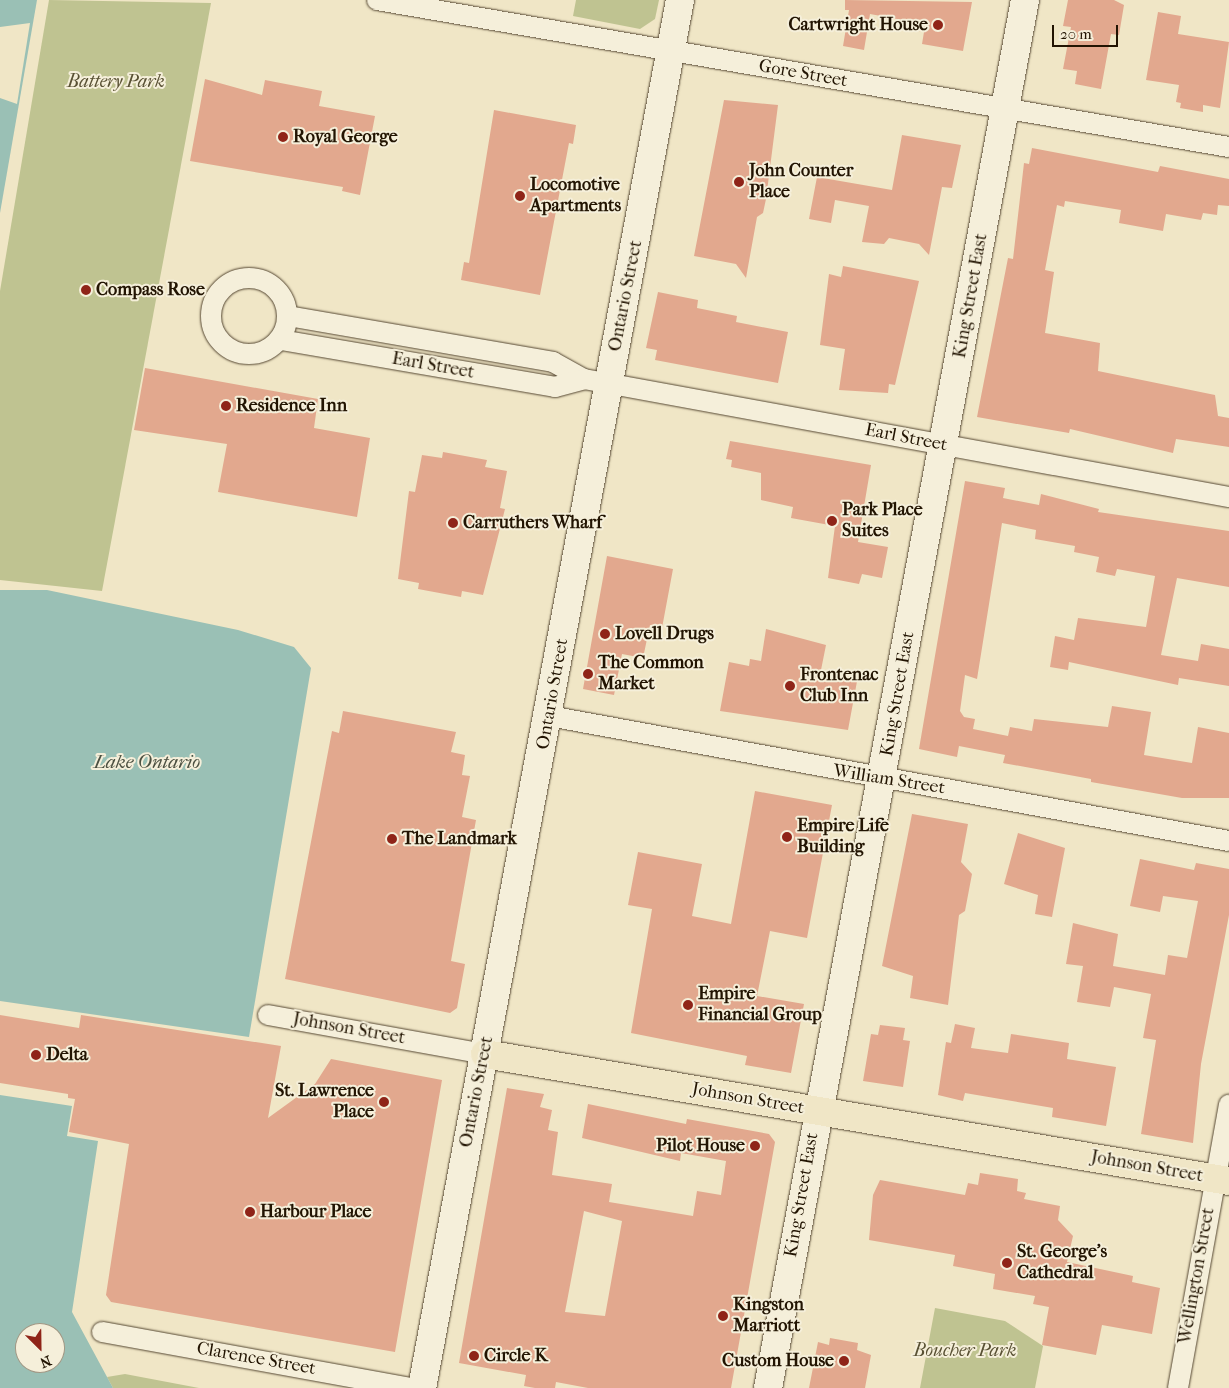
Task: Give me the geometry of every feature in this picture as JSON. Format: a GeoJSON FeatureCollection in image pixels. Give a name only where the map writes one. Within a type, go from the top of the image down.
{"type":"FeatureCollection","features":[{"type":"Feature","properties":{"kind":"main road","name":"Ontario Street"},"geometry":{"type":"LineString","coordinates":[[422,1388],[549,716],[597,381],[672,51],[680,0]]}},
{"type":"Feature","properties":{"kind":"main road","name":"King Street East"},"geometry":{"type":"LineString","coordinates":[[768,1388],[817,1112],[883,779],[1024,0]]}},
{"type":"Feature","properties":{"kind":"main road","name":"Johnson Street"},"geometry":{"type":"LineString","coordinates":[[485,1054],[1222,1180]]}},
{"type":"Feature","properties":{"kind":"street","name":"Gore Street"},"geometry":{"type":"LineString","coordinates":[[377,0],[1229,147]]}},
{"type":"Feature","properties":{"kind":"street"},"geometry":{"type":"LineString","coordinates":[[250,278],[276,290],[288,316],[281,340],[268,350],[234,349],[219,340],[211,328],[210,311],[224,287],[250,278]]}},
{"type":"Feature","properties":{"kind":"street","name":"Earl Street"},"geometry":{"type":"LineString","coordinates":[[288,316],[553,362],[597,381],[1229,497]]}},
{"type":"Feature","properties":{"kind":"street","name":"Earl Street"},"geometry":{"type":"LineString","coordinates":[[281,340],[555,387],[597,381]]}},
{"type":"Feature","properties":{"kind":"street","name":"William Street"},"geometry":{"type":"LineString","coordinates":[[549,716],[883,779],[1229,841]]}},
{"type":"Feature","properties":{"kind":"street","name":"Johnson Street"},"geometry":{"type":"LineString","coordinates":[[268,1015],[485,1054]]}},
{"type":"Feature","properties":{"kind":"street","name":"Wellington Street"},"geometry":{"type":"LineString","coordinates":[[1178,1388],[1222,1180],[1229,1105]]}},
{"type":"Feature","properties":{"kind":"street","name":"Clarence Street"},"geometry":{"type":"LineString","coordinates":[[102,1332],[411,1388]]}},
{"type":"Feature","properties":{"kind":"green space","name":"Battery Park"},"geometry":{"type":"Polygon","coordinates":[[[49,0],[211,3],[102,591],[0,580],[0,291],[49,0]]]}},
{"type":"Feature","properties":{"kind":"green space"},"geometry":{"type":"Polygon","coordinates":[[[576,0],[659,0],[655,19],[640,29],[573,16],[576,0]]]}},
{"type":"Feature","properties":{"kind":"green space","name":"Boucher Park"},"geometry":{"type":"Polygon","coordinates":[[[935,1308],[1005,1321],[1043,1346],[1035,1388],[920,1388],[935,1308]]]}},
{"type":"Feature","properties":{"kind":"green space"},"geometry":{"type":"Polygon","coordinates":[[[125,1374],[199,1388],[113,1388],[107,1377],[125,1374]]]}},
{"type":"Feature","properties":{"kind":"water"},"geometry":{"type":"Polygon","coordinates":[[[0,0],[37,0],[0,213],[0,0]]]}},
{"type":"Feature","properties":{"kind":"water","name":"Lake Ontario"},"geometry":{"type":"Polygon","coordinates":[[[0,590],[47,590],[238,630],[294,647],[311,668],[249,1037],[0,1001],[0,590]]]}},
{"type":"Feature","properties":{"kind":"water"},"geometry":{"type":"Polygon","coordinates":[[[0,1095],[72,1106],[67,1136],[98,1141],[72,1312],[113,1388],[0,1388],[0,1095]]]}},
{"type":"Feature","properties":{"kind":"pier"},"geometry":{"type":"Polygon","coordinates":[[[30,23],[17,104],[0,98],[0,27],[30,23]]]}},
{"type":"Feature","properties":{"kind":"building","name":"Cartwright House"},"geometry":{"type":"Polygon","coordinates":[[[845,0],[972,2],[963,51],[922,44],[924,32],[907,29],[908,21],[870,14],[864,50],[843,46],[849,10],[845,10],[845,0]]]}},
{"type":"Feature","properties":{"kind":"building"},"geometry":{"type":"Polygon","coordinates":[[[1068,0],[1114,0],[1124,5],[1119,35],[1111,34],[1101,89],[1075,84],[1077,71],[1063,69],[1071,27],[1063,26],[1068,0]]]}},
{"type":"Feature","properties":{"kind":"building"},"geometry":{"type":"Polygon","coordinates":[[[1158,12],[1181,16],[1178,34],[1229,42],[1220,108],[1203,105],[1203,112],[1180,108],[1181,103],[1176,102],[1179,85],[1146,80],[1158,12]]]}},
{"type":"Feature","properties":{"kind":"building","name":"Royal George"},"geometry":{"type":"Polygon","coordinates":[[[205,79],[262,95],[265,80],[322,91],[319,106],[375,116],[360,195],[342,191],[343,187],[190,161],[205,79]]]}},
{"type":"Feature","properties":{"kind":"building","name":"John Counter Place"},"geometry":{"type":"Polygon","coordinates":[[[724,100],[778,105],[766,199],[763,213],[757,217],[746,278],[736,264],[694,256],[724,100]]]}},
{"type":"Feature","properties":{"kind":"building","name":"Locomotive Apartments"},"geometry":{"type":"Polygon","coordinates":[[[494,110],[576,125],[573,144],[569,143],[540,295],[461,280],[464,262],[469,263],[494,110]]]}},
{"type":"Feature","properties":{"kind":"building"},"geometry":{"type":"Polygon","coordinates":[[[902,135],[961,145],[952,188],[942,187],[929,255],[919,244],[889,238],[884,244],[862,242],[869,206],[835,200],[831,223],[809,219],[817,177],[892,190],[902,135]]]}},
{"type":"Feature","properties":{"kind":"building"},"geometry":{"type":"Polygon","coordinates":[[[1032,148],[1158,172],[1160,166],[1229,179],[1229,206],[1218,205],[1217,215],[1203,213],[1201,220],[1166,214],[1163,231],[1119,223],[1121,210],[1065,201],[1064,207],[1057,205],[1045,270],[1054,272],[1045,333],[1100,343],[1098,371],[1215,395],[1218,416],[1229,418],[1229,447],[1176,439],[1173,453],[1070,429],[1069,433],[977,417],[1008,258],[1013,259],[1024,163],[1029,164],[1032,148]]]}},
{"type":"Feature","properties":{"kind":"building"},"geometry":{"type":"Polygon","coordinates":[[[843,266],[919,281],[895,385],[889,384],[888,393],[839,390],[845,349],[820,345],[829,274],[841,277],[843,266]]]}},
{"type":"Feature","properties":{"kind":"building"},"geometry":{"type":"Polygon","coordinates":[[[658,292],[698,300],[697,308],[737,316],[736,322],[788,332],[778,383],[655,360],[657,350],[646,348],[658,292]]]}},
{"type":"Feature","properties":{"kind":"building"},"geometry":{"type":"Polygon","coordinates":[[[145,368],[318,399],[314,428],[370,438],[357,517],[218,492],[227,444],[134,430],[145,368]]]}},
{"type":"Feature","properties":{"kind":"building","name":"Park Place Suites"},"geometry":{"type":"Polygon","coordinates":[[[730,441],[871,465],[858,542],[888,547],[882,578],[862,574],[859,584],[828,578],[835,526],[791,518],[793,507],[761,500],[761,473],[731,467],[732,460],[726,459],[730,441]]]}},
{"type":"Feature","properties":{"kind":"building","name":"Carruthers Wharf"},"geometry":{"type":"Polygon","coordinates":[[[443,452],[487,460],[485,467],[507,471],[500,508],[505,509],[483,595],[462,591],[461,597],[418,589],[419,583],[398,579],[409,491],[415,492],[422,455],[442,458],[443,452]]]}},
{"type":"Feature","properties":{"kind":"building"},"geometry":{"type":"Polygon","coordinates":[[[965,481],[1005,488],[1003,498],[1039,505],[1041,494],[1099,509],[1098,512],[1229,531],[1229,587],[1177,578],[1161,655],[1198,661],[1201,644],[1229,649],[1229,686],[1179,678],[1178,685],[1069,662],[1068,670],[1050,667],[1055,636],[1074,640],[1078,618],[1146,627],[1155,576],[1117,569],[1115,576],[1096,572],[1099,557],[1074,552],[1075,546],[1035,539],[1036,530],[1002,523],[977,679],[965,675],[960,711],[964,717],[975,719],[973,729],[1008,736],[1010,727],[1032,731],[1034,719],[1108,727],[1112,706],[1151,712],[1144,755],[1192,763],[1198,727],[1229,733],[1229,798],[1182,798],[1091,782],[1091,779],[1003,763],[1005,755],[959,746],[957,757],[919,749],[965,481]]]}},
{"type":"Feature","properties":{"kind":"building"},"geometry":{"type":"Polygon","coordinates":[[[607,556],[673,569],[662,628],[650,625],[643,658],[622,654],[614,695],[583,689],[607,556]]]}},
{"type":"Feature","properties":{"kind":"building","name":"Frontenac Club Inn"},"geometry":{"type":"Polygon","coordinates":[[[766,629],[826,645],[821,670],[858,676],[848,730],[720,711],[729,662],[749,666],[750,659],[761,661],[766,629]]]}},
{"type":"Feature","properties":{"kind":"building","name":"The Landmark"},"geometry":{"type":"Polygon","coordinates":[[[343,711],[456,732],[451,752],[465,755],[462,775],[470,776],[462,817],[476,820],[451,961],[465,964],[457,1008],[450,1013],[285,979],[332,731],[339,733],[343,711]]]}},
{"type":"Feature","properties":{"kind":"building"},"geometry":{"type":"Polygon","coordinates":[[[755,791],[832,805],[807,938],[770,931],[757,996],[804,1004],[791,1073],[745,1065],[747,1056],[631,1033],[652,909],[628,905],[638,852],[702,864],[692,916],[731,924],[755,791]]]}},
{"type":"Feature","properties":{"kind":"building"},"geometry":{"type":"Polygon","coordinates":[[[912,814],[968,824],[961,862],[972,874],[965,911],[959,915],[948,1005],[910,998],[913,976],[882,966],[912,814]]]}},
{"type":"Feature","properties":{"kind":"building"},"geometry":{"type":"Polygon","coordinates":[[[1018,833],[1065,848],[1052,917],[1035,914],[1038,895],[1004,884],[1018,833]]]}},
{"type":"Feature","properties":{"kind":"building"},"geometry":{"type":"Polygon","coordinates":[[[1140,859],[1194,870],[1196,863],[1229,869],[1229,915],[1201,1064],[1193,1143],[1141,1134],[1156,1040],[1143,1038],[1151,994],[1114,987],[1110,1007],[1077,1002],[1083,966],[1066,964],[1073,923],[1118,934],[1113,966],[1165,975],[1168,955],[1187,958],[1198,901],[1163,896],[1160,912],[1130,906],[1140,859]]]}},
{"type":"Feature","properties":{"kind":"building"},"geometry":{"type":"Polygon","coordinates":[[[0,1015],[79,1028],[81,1015],[281,1046],[268,1118],[315,1084],[331,1059],[442,1080],[395,1352],[111,1302],[106,1295],[129,1144],[69,1132],[75,1099],[68,1098],[68,1094],[0,1083],[0,1015]]]}},
{"type":"Feature","properties":{"kind":"building"},"geometry":{"type":"Polygon","coordinates":[[[955,1024],[975,1028],[971,1048],[1008,1053],[1011,1034],[1069,1043],[1067,1059],[1116,1067],[1106,1126],[1052,1117],[1053,1108],[965,1093],[963,1101],[938,1095],[946,1042],[951,1043],[955,1024]]]}},
{"type":"Feature","properties":{"kind":"building"},"geometry":{"type":"Polygon","coordinates":[[[880,1025],[905,1028],[903,1040],[910,1041],[903,1087],[863,1081],[871,1034],[878,1035],[880,1025]]]}},
{"type":"Feature","properties":{"kind":"building"},"geometry":{"type":"Polygon","coordinates":[[[507,1088],[544,1094],[540,1107],[552,1110],[548,1130],[558,1132],[552,1175],[612,1184],[609,1202],[693,1216],[697,1191],[721,1195],[726,1161],[681,1153],[680,1161],[582,1138],[588,1104],[686,1124],[687,1119],[769,1134],[775,1142],[731,1388],[588,1388],[556,1382],[555,1388],[535,1388],[524,1386],[526,1375],[459,1363],[507,1088]],[[584,1211],[565,1312],[605,1316],[622,1221],[584,1211]]]}},
{"type":"Feature","properties":{"kind":"building","name":"St. George's Cathedral"},"geometry":{"type":"Polygon","coordinates":[[[980,1173],[1018,1179],[1017,1191],[1026,1193],[1024,1199],[1060,1206],[1058,1220],[1073,1236],[1067,1262],[1133,1276],[1132,1282],[1160,1288],[1152,1334],[1102,1325],[1096,1355],[1042,1345],[1049,1307],[1033,1304],[1035,1296],[993,1289],[995,1274],[953,1266],[955,1255],[869,1240],[873,1195],[880,1180],[965,1195],[968,1183],[978,1185],[980,1173]]]}},
{"type":"Feature","properties":{"kind":"building","name":"Custom House"},"geometry":{"type":"Polygon","coordinates":[[[830,1338],[858,1343],[857,1350],[871,1355],[865,1388],[809,1388],[818,1342],[829,1345],[830,1338]]]}},
{"type":"Feature","properties":{"kind":"place","name":"Cartwright House"},"geometry":{"type":"Point","coordinates":[938,25]}},
{"type":"Feature","properties":{"kind":"place","name":"Royal George"},"geometry":{"type":"Point","coordinates":[283,137]}},
{"type":"Feature","properties":{"kind":"place","name":"John Counter Place"},"geometry":{"type":"Point","coordinates":[739,182]}},
{"type":"Feature","properties":{"kind":"place","name":"Locomotive Apartments"},"geometry":{"type":"Point","coordinates":[520,196]}},
{"type":"Feature","properties":{"kind":"place","name":"Compass Rose"},"geometry":{"type":"Point","coordinates":[86,290]}},
{"type":"Feature","properties":{"kind":"place","name":"Residence Inn"},"geometry":{"type":"Point","coordinates":[226,406]}},
{"type":"Feature","properties":{"kind":"place","name":"Park Place Suites"},"geometry":{"type":"Point","coordinates":[832,521]}},
{"type":"Feature","properties":{"kind":"place","name":"Carruthers Wharf"},"geometry":{"type":"Point","coordinates":[453,523]}},
{"type":"Feature","properties":{"kind":"place","name":"Lovell Drugs"},"geometry":{"type":"Point","coordinates":[605,634]}},
{"type":"Feature","properties":{"kind":"place","name":"The Common Market"},"geometry":{"type":"Point","coordinates":[588,674]}},
{"type":"Feature","properties":{"kind":"place","name":"Frontenac Club Inn"},"geometry":{"type":"Point","coordinates":[790,686]}},
{"type":"Feature","properties":{"kind":"place","name":"Empire Life Building"},"geometry":{"type":"Point","coordinates":[787,837]}},
{"type":"Feature","properties":{"kind":"place","name":"The Landmark"},"geometry":{"type":"Point","coordinates":[392,839]}},
{"type":"Feature","properties":{"kind":"place","name":"Empire Financial Group"},"geometry":{"type":"Point","coordinates":[688,1005]}},
{"type":"Feature","properties":{"kind":"place","name":"Delta"},"geometry":{"type":"Point","coordinates":[36,1055]}},
{"type":"Feature","properties":{"kind":"place","name":"St. Lawrence Place"},"geometry":{"type":"Point","coordinates":[384,1102]}},
{"type":"Feature","properties":{"kind":"place","name":"Pilot House"},"geometry":{"type":"Point","coordinates":[755,1146]}},
{"type":"Feature","properties":{"kind":"place","name":"Harbour Place"},"geometry":{"type":"Point","coordinates":[250,1212]}},
{"type":"Feature","properties":{"kind":"place","name":"St. George's Cathedral"},"geometry":{"type":"Point","coordinates":[1007,1263]}},
{"type":"Feature","properties":{"kind":"place","name":"Kingston Marriott"},"geometry":{"type":"Point","coordinates":[723,1316]}},
{"type":"Feature","properties":{"kind":"place","name":"Circle K"},"geometry":{"type":"Point","coordinates":[474,1356]}},
{"type":"Feature","properties":{"kind":"place","name":"Custom House"},"geometry":{"type":"Point","coordinates":[844,1361]}}]}
